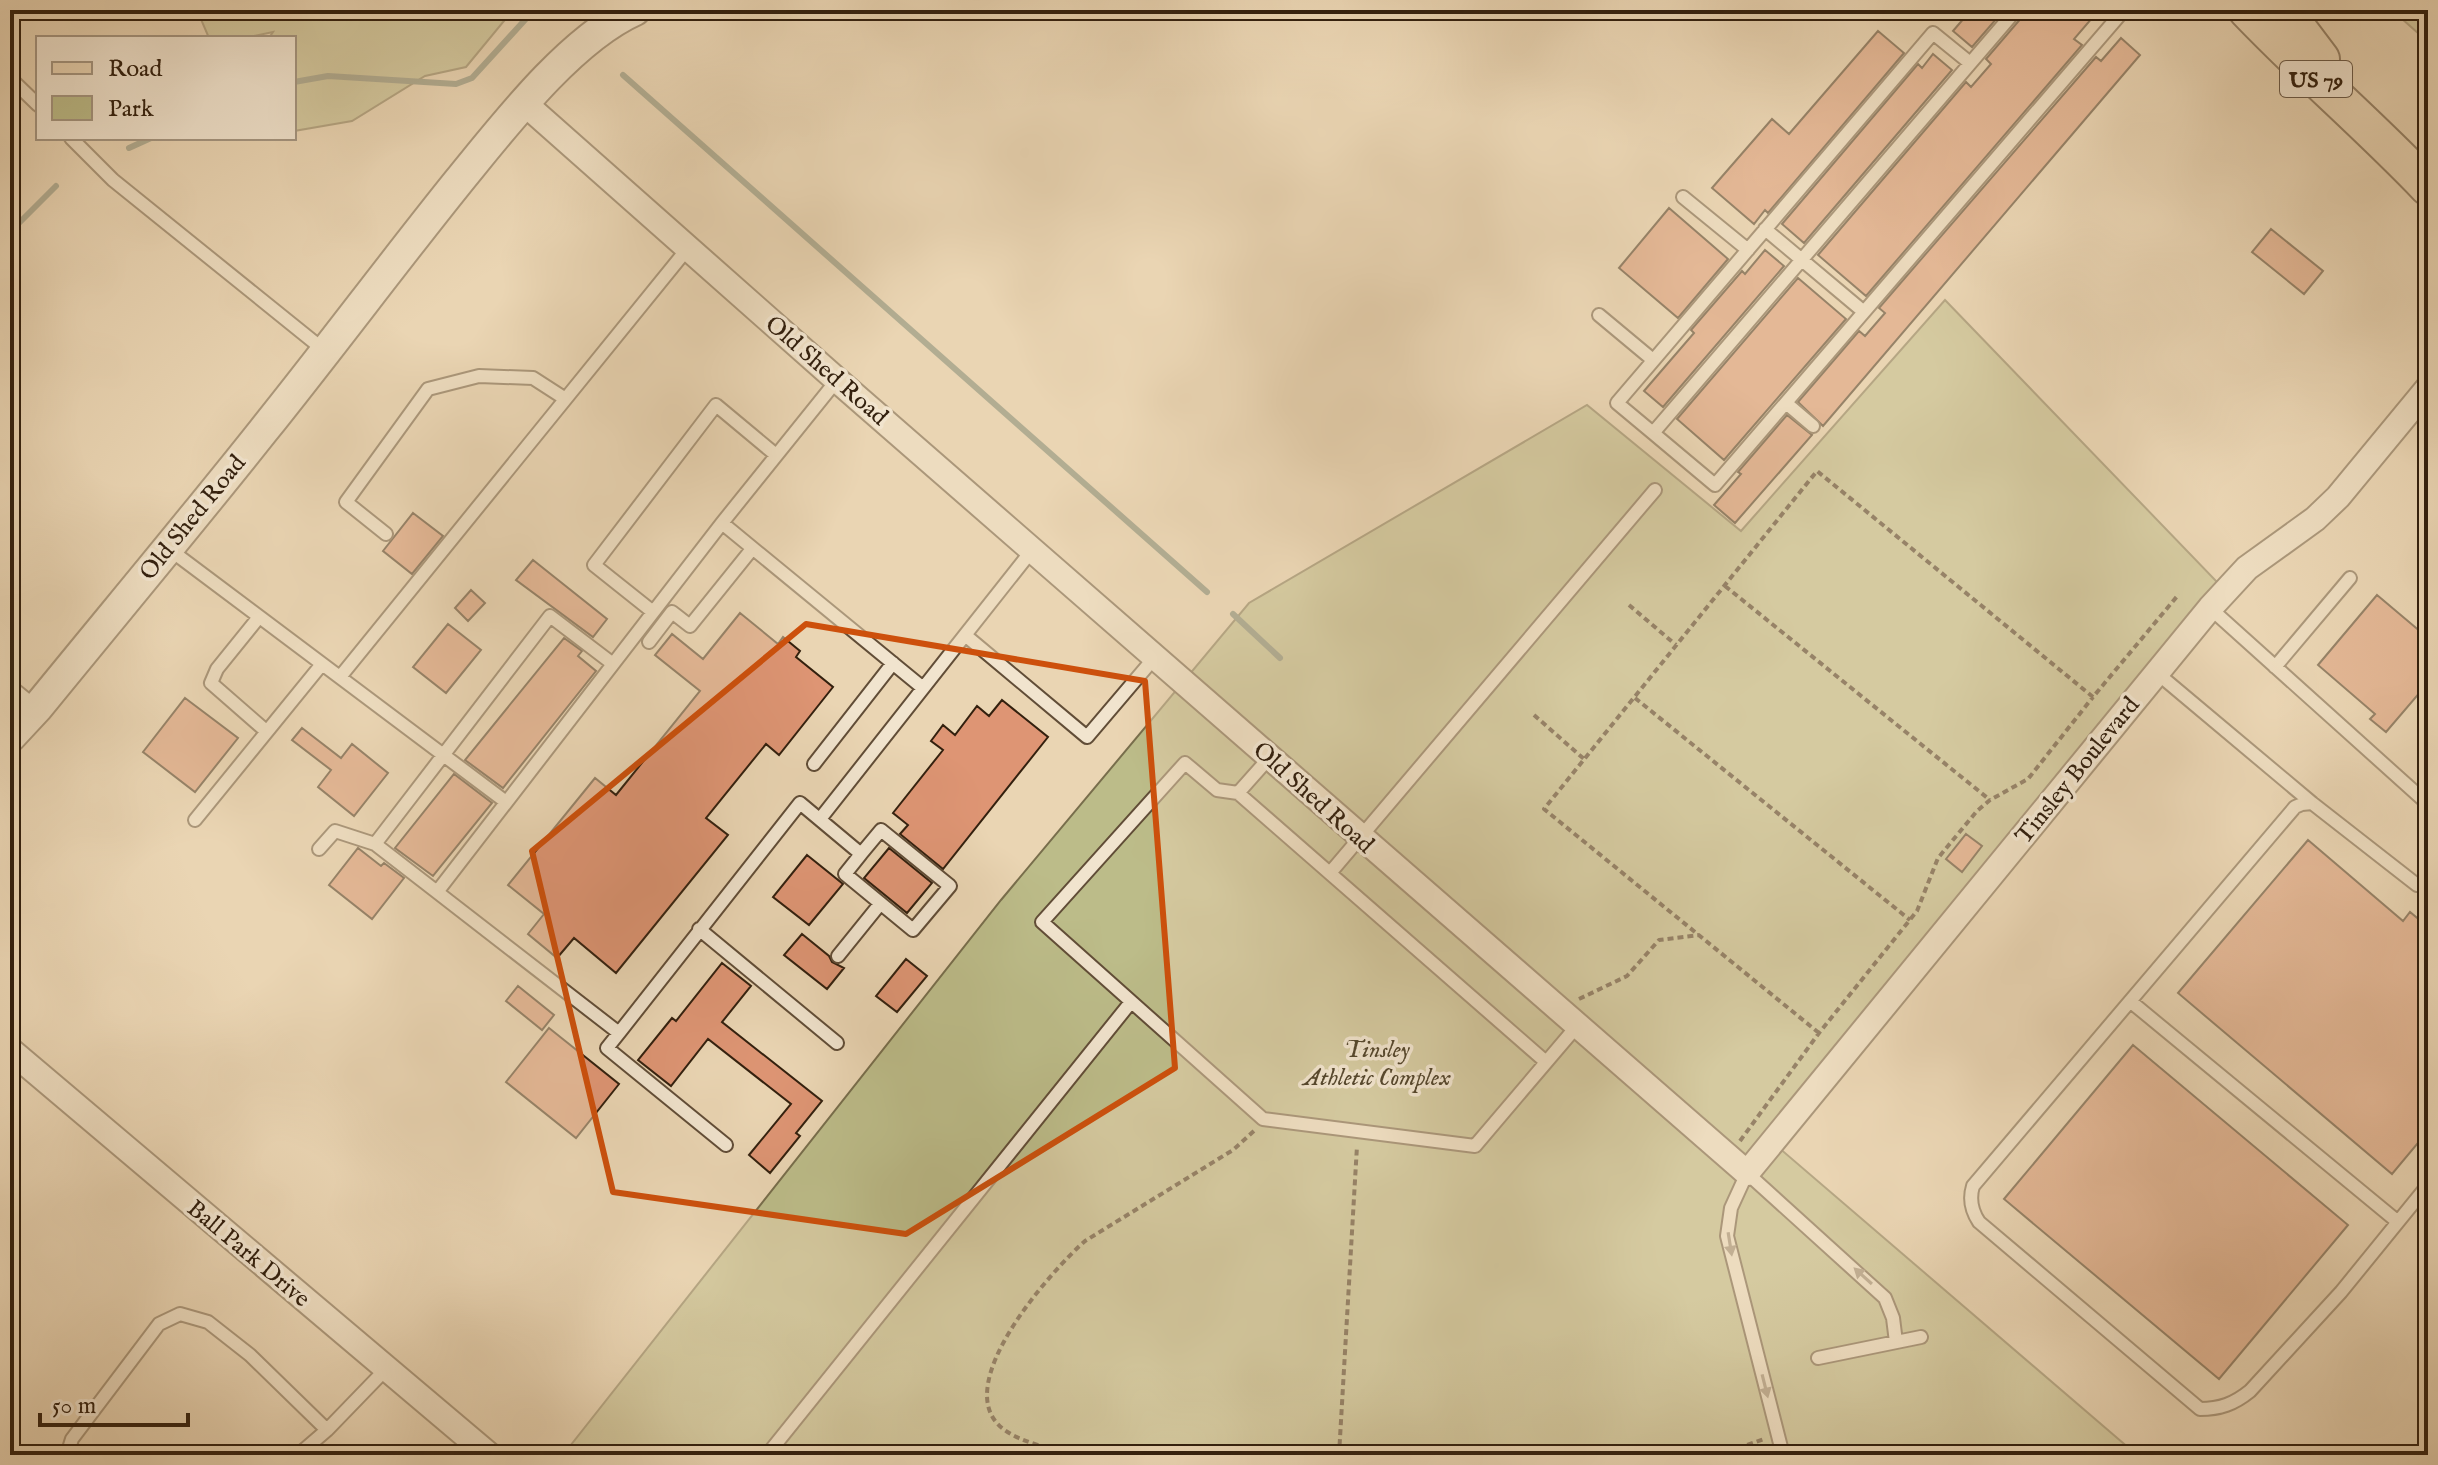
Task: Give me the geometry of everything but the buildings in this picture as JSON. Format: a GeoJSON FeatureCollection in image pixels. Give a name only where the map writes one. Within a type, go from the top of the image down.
{"type":"FeatureCollection","features":[{"type":"Feature","properties":{"kind":"main road","name":"US 79"},"geometry":{"type":"LineString","coordinates":[[2247,10],[2428,187]]}},
{"type":"Feature","properties":{"kind":"main road","name":"US 79"},"geometry":{"type":"LineString","coordinates":[[2284,10],[2389,146]]}},
{"type":"Feature","properties":{"kind":"street"},"geometry":{"type":"LineString","coordinates":[[523,102],[581,47],[635,10]]}},
{"type":"Feature","properties":{"kind":"street","name":"Old Shed Road"},"geometry":{"type":"LineString","coordinates":[[10,737],[167,548],[523,102],[1738,1166]]}},
{"type":"Feature","properties":{"kind":"street","name":"Tinsley Boulevard"},"geometry":{"type":"LineString","coordinates":[[1738,1166],[2210,608],[2247,568],[2315,519],[2338,497],[2428,388]]}},
{"type":"Feature","properties":{"kind":"street","name":"Ball Park Drive"},"geometry":{"type":"LineString","coordinates":[[10,1050],[489,1455]]}},
{"type":"Feature","properties":{"kind":"lane"},"geometry":{"type":"LineString","coordinates":[[1653,433],[2016,10]]}},
{"type":"Feature","properties":{"kind":"lane"},"geometry":{"type":"LineString","coordinates":[[1970,63],[1933,33],[1617,403],[1715,485],[2124,10]]}},
{"type":"Feature","properties":{"kind":"lane"},"geometry":{"type":"LineString","coordinates":[[2134,10],[2138,13],[2141,10]]}},
{"type":"Feature","properties":{"kind":"lane"},"geometry":{"type":"LineString","coordinates":[[10,78],[36,103]]}},
{"type":"Feature","properties":{"kind":"lane"},"geometry":{"type":"LineString","coordinates":[[73,140],[113,180],[325,351]]}},
{"type":"Feature","properties":{"kind":"lane"},"geometry":{"type":"LineString","coordinates":[[1683,197],[1748,250]]}},
{"type":"Feature","properties":{"kind":"lane"},"geometry":{"type":"LineString","coordinates":[[1765,229],[1864,312]]}},
{"type":"Feature","properties":{"kind":"lane"},"geometry":{"type":"LineString","coordinates":[[340,677],[688,248]]}},
{"type":"Feature","properties":{"kind":"lane"},"geometry":{"type":"LineString","coordinates":[[1599,315],[1653,360]]}},
{"type":"Feature","properties":{"kind":"lane"},"geometry":{"type":"LineString","coordinates":[[386,534],[346,502],[428,389],[479,376],[533,378],[564,398]]}},
{"type":"Feature","properties":{"kind":"lane"},"geometry":{"type":"LineString","coordinates":[[437,892],[722,523],[837,380]]}},
{"type":"Feature","properties":{"kind":"lane"},"geometry":{"type":"LineString","coordinates":[[1786,403],[1813,426]]}},
{"type":"Feature","properties":{"kind":"lane"},"geometry":{"type":"LineString","coordinates":[[653,612],[594,565],[716,405],[776,455]]}},
{"type":"Feature","properties":{"kind":"lane"},"geometry":{"type":"LineString","coordinates":[[1330,873],[1655,490]]}},
{"type":"Feature","properties":{"kind":"lane"},"geometry":{"type":"LineString","coordinates":[[722,523],[923,688]]}},
{"type":"Feature","properties":{"kind":"lane"},"geometry":{"type":"LineString","coordinates":[[167,548],[506,802]]}},
{"type":"Feature","properties":{"kind":"lane"},"geometry":{"type":"LineString","coordinates":[[649,642],[672,612],[690,626],[752,549]]}},
{"type":"Feature","properties":{"kind":"lane"},"geometry":{"type":"LineString","coordinates":[[820,819],[1033,549]]}},
{"type":"Feature","properties":{"kind":"lane"},"geometry":{"type":"LineString","coordinates":[[2275,667],[2350,578]]}},
{"type":"Feature","properties":{"kind":"lane"},"geometry":{"type":"LineString","coordinates":[[2210,608],[2428,804]]}},
{"type":"Feature","properties":{"kind":"lane"},"geometry":{"type":"LineString","coordinates":[[375,844],[550,616],[613,664]]}},
{"type":"Feature","properties":{"kind":"lane"},"geometry":{"type":"LineString","coordinates":[[259,617],[217,669],[211,683],[266,731]]}},
{"type":"Feature","properties":{"kind":"lane"},"geometry":{"type":"LineString","coordinates":[[965,635],[1087,737],[1155,657]]}},
{"type":"Feature","properties":{"kind":"lane"},"geometry":{"type":"LineString","coordinates":[[814,764],[893,663]]}},
{"type":"Feature","properties":{"kind":"lane"},"geometry":{"type":"LineString","coordinates":[[195,820],[322,664]]}},
{"type":"Feature","properties":{"kind":"lane"},"geometry":{"type":"LineString","coordinates":[[2157,673],[2312,803],[2417,885],[2428,886]]}},
{"type":"Feature","properties":{"kind":"lane"},"geometry":{"type":"LineString","coordinates":[[10,686],[37,708]]}},
{"type":"Feature","properties":{"kind":"lane"},"geometry":{"type":"LineString","coordinates":[[1238,793],[1270,757]]}},
{"type":"Feature","properties":{"kind":"lane"},"geometry":{"type":"LineString","coordinates":[[1546,1062],[1238,793],[1217,790],[1185,763],[1042,922],[1263,1119],[1475,1146],[1546,1062],[1569,1019]]}},
{"type":"Feature","properties":{"kind":"lane"},"geometry":{"type":"LineString","coordinates":[[726,1145],[607,1048],[800,803],[861,854]]}},
{"type":"Feature","properties":{"kind":"lane"},"geometry":{"type":"LineString","coordinates":[[2312,803],[2295,807],[1973,1186],[1970,1195],[1972,1207],[1979,1222],[2200,1409],[2219,1409],[2238,1401],[2250,1391],[2341,1292],[2428,1185]]}},
{"type":"Feature","properties":{"kind":"lane"},"geometry":{"type":"LineString","coordinates":[[881,830],[950,886],[913,930],[845,874],[861,854],[881,830]]}},
{"type":"Feature","properties":{"kind":"lane"},"geometry":{"type":"LineString","coordinates":[[319,849],[335,831],[375,844],[619,1033]]}},
{"type":"Feature","properties":{"kind":"lane"},"geometry":{"type":"LineString","coordinates":[[838,956],[880,904]]}},
{"type":"Feature","properties":{"kind":"lane"},"geometry":{"type":"LineString","coordinates":[[699,929],[837,1043]]}},
{"type":"Feature","properties":{"kind":"lane"},"geometry":{"type":"LineString","coordinates":[[2130,1001],[2398,1222]]}},
{"type":"Feature","properties":{"kind":"lane"},"geometry":{"type":"LineString","coordinates":[[767,1455],[1131,1002]]}},
{"type":"Feature","properties":{"kind":"lane"},"geometry":{"type":"LineString","coordinates":[[1738,1166],[1885,1298],[1893,1318],[1896,1342]]}},
{"type":"Feature","properties":{"kind":"lane"},"geometry":{"type":"LineString","coordinates":[[1738,1166],[1727,1236],[1783,1455]]}},
{"type":"Feature","properties":{"kind":"lane"},"geometry":{"type":"LineString","coordinates":[[67,1455],[72,1439],[159,1324],[180,1314],[208,1322],[250,1355],[327,1430]]}},
{"type":"Feature","properties":{"kind":"lane"},"geometry":{"type":"LineString","coordinates":[[1818,1358],[1921,1337]]}},
{"type":"Feature","properties":{"kind":"lane"},"geometry":{"type":"LineString","coordinates":[[298,1455],[386,1369]]}},
{"type":"Feature","properties":{"kind":"path"},"geometry":{"type":"LineString","coordinates":[[1819,1033],[1544,809],[1817,471],[2093,697]]}},
{"type":"Feature","properties":{"kind":"path"},"geometry":{"type":"LineString","coordinates":[[1725,586],[1990,800]]}},
{"type":"Feature","properties":{"kind":"path"},"geometry":{"type":"LineString","coordinates":[[1738,1166],[1819,1033],[1917,911],[1938,858],[1977,811],[1990,800],[2028,779],[2179,594]]}},
{"type":"Feature","properties":{"kind":"path"},"geometry":{"type":"LineString","coordinates":[[1629,605],[1676,645]]}},
{"type":"Feature","properties":{"kind":"path"},"geometry":{"type":"LineString","coordinates":[[1635,697],[1910,920]]}},
{"type":"Feature","properties":{"kind":"path"},"geometry":{"type":"LineString","coordinates":[[1534,715],[1584,759]]}},
{"type":"Feature","properties":{"kind":"path"},"geometry":{"type":"LineString","coordinates":[[1569,1019],[1569,1003],[1627,976],[1659,940],[1699,935]]}},
{"type":"Feature","properties":{"kind":"path"},"geometry":{"type":"LineString","coordinates":[[1077,1455],[1034,1444],[1001,1427],[992,1417],[985,1391],[1004,1344],[1047,1278],[1077,1248],[1242,1144],[1263,1119]]}},
{"type":"Feature","properties":{"kind":"path"},"geometry":{"type":"LineString","coordinates":[[1339,1455],[1358,1130]]}},
{"type":"Feature","properties":{"kind":"path"},"geometry":{"type":"LineString","coordinates":[[1719,1455],[1778,1435]]}},
{"type":"Feature","properties":{"kind":"highlighted area"},"geometry":{"type":"Polygon","coordinates":[[[806,624],[1145,681],[1175,1068],[906,1234],[613,1192],[532,851],[806,624]]]}},
{"type":"Feature","properties":{"kind":"green space"},"geometry":{"type":"Polygon","coordinates":[[[197,10],[513,10],[466,67],[425,76],[352,121],[296,131],[296,36],[270,36],[273,32],[254,36],[208,36],[197,10]]]}},
{"type":"Feature","properties":{"kind":"green space"},"geometry":{"type":"Polygon","coordinates":[[[2392,10],[2428,10],[2428,42],[2392,10]]]}},
{"type":"Feature","properties":{"kind":"green space","name":"Tinsley Athletic Complex"},"geometry":{"type":"Polygon","coordinates":[[[1945,300],[2218,583],[1764,1135],[2137,1455],[563,1455],[1001,900],[1249,603],[1587,405],[1741,531],[1945,300]]]}},
{"type":"Feature","properties":{"kind":"waterway"},"geometry":{"type":"LineString","coordinates":[[296,82],[328,76],[456,84],[472,78],[534,10]]}},
{"type":"Feature","properties":{"kind":"waterway"},"geometry":{"type":"LineString","coordinates":[[623,75],[1207,592]]}},
{"type":"Feature","properties":{"kind":"waterway"},"geometry":{"type":"LineString","coordinates":[[129,148],[147,140]]}},
{"type":"Feature","properties":{"kind":"waterway"},"geometry":{"type":"LineString","coordinates":[[10,232],[56,186]]}},
{"type":"Feature","properties":{"kind":"waterway"},"geometry":{"type":"LineString","coordinates":[[1233,614],[1280,658]]}}]}
